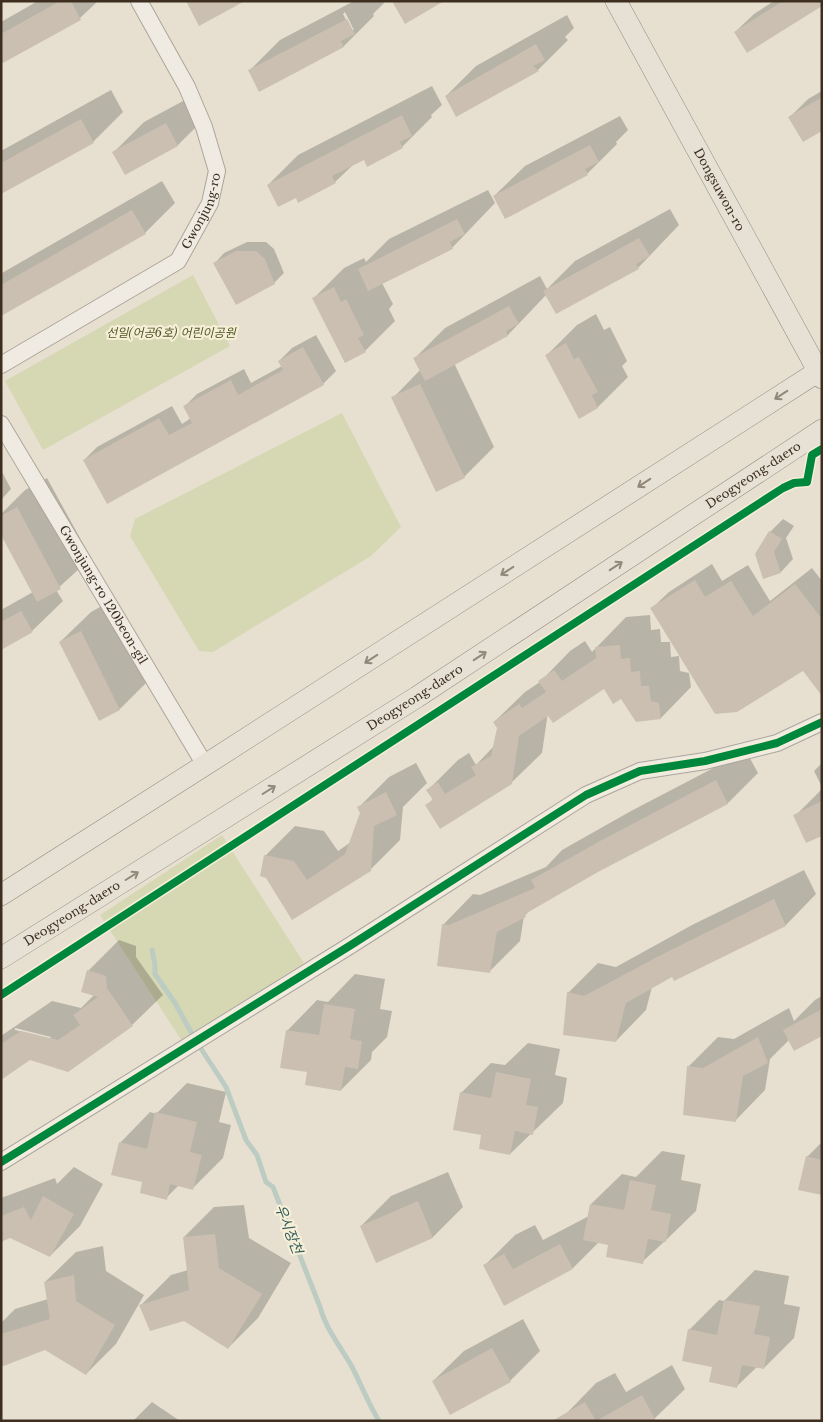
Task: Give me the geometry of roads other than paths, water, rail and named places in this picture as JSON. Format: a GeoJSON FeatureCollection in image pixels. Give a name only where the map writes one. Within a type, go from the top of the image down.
{"type":"FeatureCollection","features":[{"type":"Feature","properties":{"kind":"main road","name":"Dongsuwon-ro"},"geometry":{"type":"LineString","coordinates":[[616,1],[821,372]]}},
{"type":"Feature","properties":{"kind":"main road"},"geometry":{"type":"LineString","coordinates":[[1,894],[821,372]]}},
{"type":"Feature","properties":{"kind":"main road","name":"Deogyeong-daero"},"geometry":{"type":"LineString","coordinates":[[1,958],[417,697],[822,430]]}},
{"type":"Feature","properties":{"kind":"street","name":"Gwonjung-ro"},"geometry":{"type":"LineString","coordinates":[[1,365],[178,261],[210,203],[217,171],[204,127],[187,87],[139,1]]}},
{"type":"Feature","properties":{"kind":"street","name":"Gwonjung-ro 120beon-gil"},"geometry":{"type":"LineString","coordinates":[[1,424],[206,765]]}},
{"type":"Feature","properties":{"kind":"street"},"geometry":{"type":"LineString","coordinates":[[1,1162],[350,945],[586,795],[640,772],[705,761],[778,743],[822,722]]}},
{"type":"Feature","properties":{"kind":"waterway","name":"우시장천"},"geometry":{"type":"LineString","coordinates":[[152,950],[155,974],[175,1003],[196,1041],[226,1087],[246,1140],[257,1155],[266,1182],[273,1187],[326,1323],[351,1365],[379,1421]]}},
{"type":"Feature","properties":{"kind":"park label","name":"선일(어공6호) 어린이공원"},"geometry":{"type":"Point","coordinates":[171,333]}}]}
